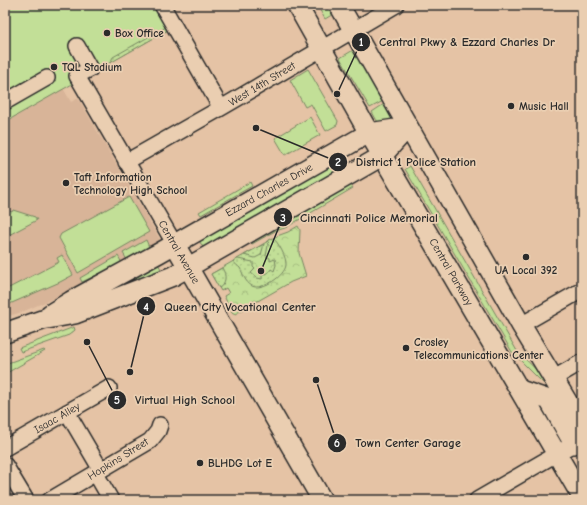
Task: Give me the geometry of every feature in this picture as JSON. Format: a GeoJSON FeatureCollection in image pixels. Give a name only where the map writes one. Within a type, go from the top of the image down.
{"type":"FeatureCollection","features":[{"type":"Feature","properties":{"kind":"main road","name":"Central Parkway"},"geometry":{"type":"LineString","coordinates":[[297,5],[369,134],[582,497]]}},
{"type":"Feature","properties":{"kind":"main road"},"geometry":{"type":"LineString","coordinates":[[339,5],[521,325],[582,426]]}},
{"type":"Feature","properties":{"kind":"main road","name":"Ezzard Charles Drive"},"geometry":{"type":"LineString","coordinates":[[42,320],[70,301],[159,253],[174,243],[369,134],[408,127]]}},
{"type":"Feature","properties":{"kind":"main road","name":"Ezzard Charles Drive"},"geometry":{"type":"LineString","coordinates":[[5,333],[42,320],[75,314],[172,276],[188,268],[382,156],[408,127]]}},
{"type":"Feature","properties":{"kind":"main road","name":"Central Avenue"},"geometry":{"type":"LineString","coordinates":[[174,243],[322,500]]}},
{"type":"Feature","properties":{"kind":"main road"},"geometry":{"type":"LineString","coordinates":[[520,390],[549,400],[578,441]]}},
{"type":"Feature","properties":{"kind":"street"},"geometry":{"type":"LineString","coordinates":[[162,5],[221,108]]}},
{"type":"Feature","properties":{"kind":"street","name":"West 14th Street"},"geometry":{"type":"LineString","coordinates":[[126,162],[396,5]]}},
{"type":"Feature","properties":{"kind":"street","name":"Central Avenue"},"geometry":{"type":"LineString","coordinates":[[77,46],[90,68],[76,76],[174,243]]}},
{"type":"Feature","properties":{"kind":"street"},"geometry":{"type":"LineString","coordinates":[[5,102],[47,78]]}},
{"type":"Feature","properties":{"kind":"street"},"geometry":{"type":"LineString","coordinates":[[521,325],[582,290]]}},
{"type":"Feature","properties":{"kind":"street"},"geometry":{"type":"LineString","coordinates":[[554,378],[582,362]]}},
{"type":"Feature","properties":{"kind":"street","name":"Isaac Alley"},"geometry":{"type":"LineString","coordinates":[[5,448],[109,388]]}},
{"type":"Feature","properties":{"kind":"street"},"geometry":{"type":"LineString","coordinates":[[67,412],[99,472],[111,500]]}},
{"type":"Feature","properties":{"kind":"street","name":"Hopkins Street"},"geometry":{"type":"LineString","coordinates":[[50,500],[150,441],[158,431],[160,425]]}},
{"type":"Feature","properties":{"kind":"street"},"geometry":{"type":"LineString","coordinates":[[477,500],[578,441]]}},
{"type":"Feature","properties":{"kind":"street"},"geometry":{"type":"LineString","coordinates":[[5,465],[26,500]]}},
{"type":"Feature","properties":{"kind":"shaded area","name":"Taft Information Technology High School"},"geometry":{"type":"Polygon","coordinates":[[[63,88],[71,102],[78,98],[162,243],[98,279],[22,312],[5,317],[5,122],[63,88]]]}},
{"type":"Feature","properties":{"kind":"green space","name":"TQL Stadium"},"geometry":{"type":"Polygon","coordinates":[[[5,5],[158,5],[170,26],[168,30],[5,122],[5,5]]]}},
{"type":"Feature","properties":{"kind":"green space"},"geometry":{"type":"Polygon","coordinates":[[[317,5],[330,5],[335,13],[325,19],[317,5]]]}},
{"type":"Feature","properties":{"kind":"green space"},"geometry":{"type":"Polygon","coordinates":[[[166,27],[168,30],[110,63],[113,57],[166,27]]]}},
{"type":"Feature","properties":{"kind":"green space"},"geometry":{"type":"Polygon","coordinates":[[[355,49],[385,100],[370,108],[340,58],[355,49]]]}},
{"type":"Feature","properties":{"kind":"green space"},"geometry":{"type":"Polygon","coordinates":[[[308,69],[338,121],[337,125],[326,131],[311,104],[305,107],[290,80],[308,69]]]}},
{"type":"Feature","properties":{"kind":"green space"},"geometry":{"type":"Polygon","coordinates":[[[387,102],[394,119],[380,126],[372,112],[387,102]]]}},
{"type":"Feature","properties":{"kind":"green space"},"geometry":{"type":"Polygon","coordinates":[[[310,117],[320,135],[285,155],[275,138],[310,117]]]}},
{"type":"Feature","properties":{"kind":"green space"},"geometry":{"type":"Polygon","coordinates":[[[343,153],[349,165],[204,249],[197,237],[343,153]]]}},
{"type":"Feature","properties":{"kind":"green space"},"geometry":{"type":"Polygon","coordinates":[[[410,166],[517,351],[550,383],[570,427],[546,386],[512,352],[405,169],[410,166]]]}},
{"type":"Feature","properties":{"kind":"green space"},"geometry":{"type":"Polygon","coordinates":[[[250,182],[252,186],[201,215],[199,212],[250,182]]]}},
{"type":"Feature","properties":{"kind":"green space"},"geometry":{"type":"Polygon","coordinates":[[[350,184],[353,188],[285,228],[275,231],[252,244],[251,242],[350,184]]]}},
{"type":"Feature","properties":{"kind":"green space"},"geometry":{"type":"Polygon","coordinates":[[[129,197],[149,232],[78,273],[59,238],[61,234],[129,197]]]}},
{"type":"Feature","properties":{"kind":"green space"},"geometry":{"type":"Polygon","coordinates":[[[13,210],[35,217],[37,220],[5,237],[5,218],[9,211],[12,212],[13,210]]]}},
{"type":"Feature","properties":{"kind":"green space"},"geometry":{"type":"Polygon","coordinates":[[[298,226],[300,230],[299,253],[306,276],[291,282],[235,314],[232,312],[224,296],[229,293],[226,288],[221,291],[211,274],[277,236],[298,226]]]}},
{"type":"Feature","properties":{"kind":"green space"},"geometry":{"type":"Polygon","coordinates":[[[273,238],[280,246],[284,254],[286,262],[285,269],[282,274],[272,282],[256,287],[252,286],[247,282],[240,268],[233,261],[238,259],[253,262],[253,267],[255,269],[251,273],[257,278],[262,279],[262,274],[268,273],[271,269],[274,271],[276,265],[275,259],[270,261],[270,258],[266,256],[269,240],[273,238]]]}},
{"type":"Feature","properties":{"kind":"green space"},"geometry":{"type":"Polygon","coordinates":[[[146,240],[149,247],[127,260],[123,253],[146,240]]]}},
{"type":"Feature","properties":{"kind":"green space"},"geometry":{"type":"Polygon","coordinates":[[[264,244],[261,255],[255,258],[244,255],[264,244]]]}},
{"type":"Feature","properties":{"kind":"green space"},"geometry":{"type":"Polygon","coordinates":[[[62,255],[73,275],[5,306],[5,290],[59,262],[57,258],[62,255]]]}},
{"type":"Feature","properties":{"kind":"green space"},"geometry":{"type":"Polygon","coordinates":[[[118,256],[122,263],[82,282],[80,278],[118,256]]]}},
{"type":"Feature","properties":{"kind":"green space"},"geometry":{"type":"Polygon","coordinates":[[[156,260],[162,271],[86,302],[156,260]]]}},
{"type":"Feature","properties":{"kind":"green space"},"geometry":{"type":"Polygon","coordinates":[[[222,268],[225,274],[225,279],[219,288],[211,274],[222,268]]]}},
{"type":"Feature","properties":{"kind":"green space"},"geometry":{"type":"Polygon","coordinates":[[[74,327],[75,330],[69,335],[21,352],[19,348],[74,327]]]}},
{"type":"Feature","properties":{"kind":"green space"},"geometry":{"type":"Polygon","coordinates":[[[44,350],[45,351],[5,374],[5,364],[44,350]]]}},
{"type":"Feature","properties":{"kind":"place","name":"Box Office"},"geometry":{"type":"Point","coordinates":[107,33]}},
{"type":"Feature","properties":{"kind":"place","name":"TQL Stadium"},"geometry":{"type":"Point","coordinates":[54,67]}},
{"type":"Feature","properties":{"kind":"place","name":"Central Pkwy & Ezzard Charles Dr"},"geometry":{"type":"Point","coordinates":[337,94]}},
{"type":"Feature","properties":{"kind":"place","name":"Music Hall"},"geometry":{"type":"Point","coordinates":[511,106]}},
{"type":"Feature","properties":{"kind":"place","name":"District 1 Police Station"},"geometry":{"type":"Point","coordinates":[256,128]}},
{"type":"Feature","properties":{"kind":"place","name":"Taft Information Technology High School"},"geometry":{"type":"Point","coordinates":[66,183]}},
{"type":"Feature","properties":{"kind":"place","name":"UA Local 392"},"geometry":{"type":"Point","coordinates":[526,257]}},
{"type":"Feature","properties":{"kind":"place","name":"Cincinnati Police Memorial"},"geometry":{"type":"Point","coordinates":[261,271]}},
{"type":"Feature","properties":{"kind":"place","name":"Virtual High School"},"geometry":{"type":"Point","coordinates":[87,342]}},
{"type":"Feature","properties":{"kind":"place","name":"Crosley Telecommunications Center"},"geometry":{"type":"Point","coordinates":[406,348]}},
{"type":"Feature","properties":{"kind":"place","name":"Queen City Vocational Center"},"geometry":{"type":"Point","coordinates":[130,372]}},
{"type":"Feature","properties":{"kind":"place","name":"Town Center Garage"},"geometry":{"type":"Point","coordinates":[316,380]}},
{"type":"Feature","properties":{"kind":"place","name":"BLHDG Lot E"},"geometry":{"type":"Point","coordinates":[200,463]}}]}
